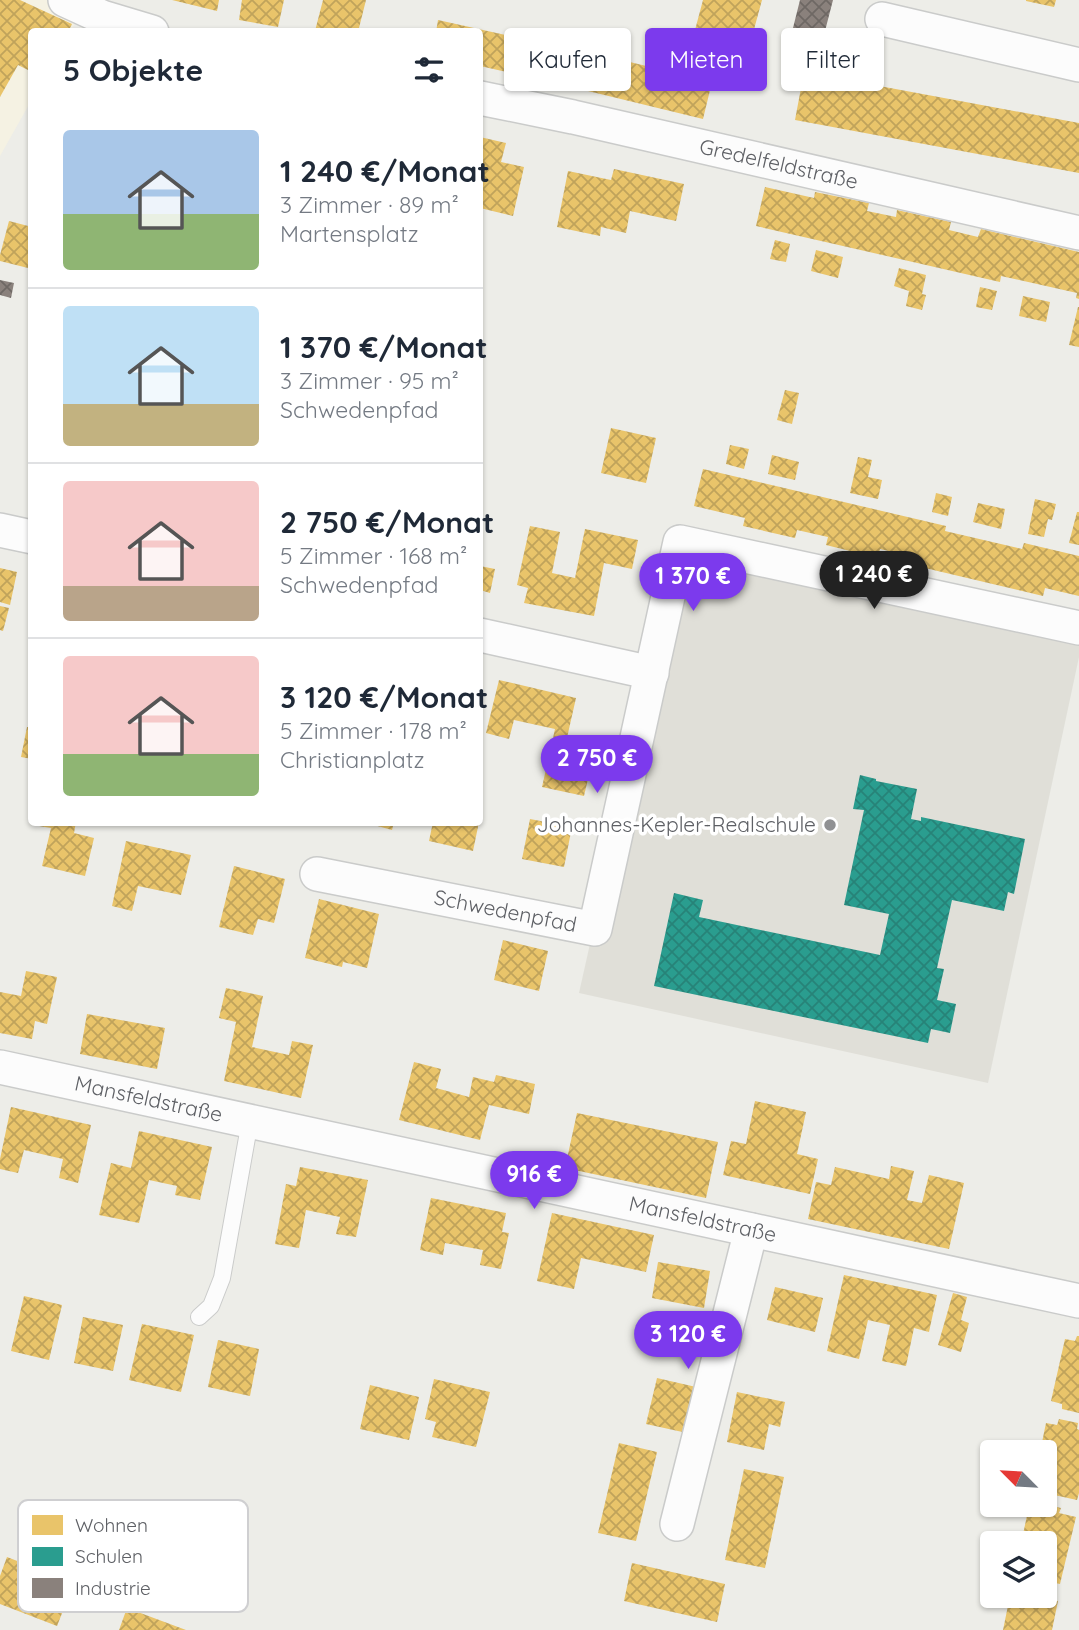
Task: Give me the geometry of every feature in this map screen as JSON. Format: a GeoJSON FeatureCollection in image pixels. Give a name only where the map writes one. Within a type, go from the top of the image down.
{"type":"FeatureCollection","features":[{"type":"Feature","properties":{"kind":"street"},"geometry":{"type":"LineString","coordinates":[[65,0],[135,28]]}},
{"type":"Feature","properties":{"kind":"street"},"geometry":{"type":"LineString","coordinates":[[882,19],[1079,65]]}},
{"type":"Feature","properties":{"kind":"street","name":"Gredelfeldstraße"},"geometry":{"type":"LineString","coordinates":[[483,99],[1079,233]]}},
{"type":"Feature","properties":{"kind":"street"},"geometry":{"type":"LineString","coordinates":[[0,530],[28,536]]}},
{"type":"Feature","properties":{"kind":"street","name":"Schwedenpfad"},"geometry":{"type":"LineString","coordinates":[[317,874],[595,929],[680,542],[1079,628]]}},
{"type":"Feature","properties":{"kind":"street"},"geometry":{"type":"LineString","coordinates":[[483,636],[652,673]]}},
{"type":"Feature","properties":{"kind":"street","name":"Mansfeldstraße"},"geometry":{"type":"LineString","coordinates":[[0,1067],[1079,1301]]}},
{"type":"Feature","properties":{"kind":"street"},"geometry":{"type":"LineString","coordinates":[[677,1524],[751,1230]]}},
{"type":"Feature","properties":{"kind":"lane"},"geometry":{"type":"LineString","coordinates":[[199,1317],[211,1306],[222,1278],[250,1121]]}},
{"type":"Feature","properties":{"kind":"shaded area"},"geometry":{"type":"Polygon","coordinates":[[[0,0],[49,0],[79,14],[72,28],[28,28],[28,106],[0,156],[0,0]]]}},
{"type":"Feature","properties":{"kind":"shaded area","name":"Johannes-Kepler-Realschule"},"geometry":{"type":"Polygon","coordinates":[[[680,542],[1079,628],[1079,657],[988,1083],[579,993],[680,542]]]}},
{"type":"Feature","properties":{"kind":"building: Wohnen"},"geometry":{"type":"Polygon","coordinates":[[[0,0],[20,0],[72,24],[70,28],[28,28],[28,70],[18,65],[0,97],[0,0]]]}},
{"type":"Feature","properties":{"kind":"building: Wohnen"},"geometry":{"type":"Polygon","coordinates":[[[172,0],[219,0],[217,11],[172,0]]]}},
{"type":"Feature","properties":{"kind":"building: Wohnen"},"geometry":{"type":"Polygon","coordinates":[[[242,0],[284,0],[278,27],[239,20],[242,0]]]}},
{"type":"Feature","properties":{"kind":"building: Wohnen"},"geometry":{"type":"Polygon","coordinates":[[[323,0],[366,0],[359,28],[316,28],[323,0]]]}},
{"type":"Feature","properties":{"kind":"building: Wohnen"},"geometry":{"type":"Polygon","coordinates":[[[703,0],[762,0],[754,28],[696,28],[703,0]]]}},
{"type":"Feature","properties":{"kind":"building: Wohnen"},"geometry":{"type":"Polygon","coordinates":[[[1026,0],[1056,0],[1054,7],[1026,0]]]}},
{"type":"Feature","properties":{"kind":"building: Wohnen"},"geometry":{"type":"Polygon","coordinates":[[[438,20],[474,28],[437,28],[438,20]]]}},
{"type":"Feature","properties":{"kind":"building: Wohnen"},"geometry":{"type":"Polygon","coordinates":[[[483,30],[504,35],[504,71],[483,67],[483,30]]]}},
{"type":"Feature","properties":{"kind":"building: Wohnen"},"geometry":{"type":"Polygon","coordinates":[[[631,62],[645,66],[645,91],[710,91],[703,119],[588,91],[631,91],[631,62]]]}},
{"type":"Feature","properties":{"kind":"building: Wohnen"},"geometry":{"type":"Polygon","coordinates":[[[884,87],[1079,123],[1079,173],[795,120],[800,91],[884,91],[884,87]]]}},
{"type":"Feature","properties":{"kind":"building: Wohnen"},"geometry":{"type":"Polygon","coordinates":[[[483,138],[506,143],[501,162],[524,167],[513,216],[483,209],[483,138]]]}},
{"type":"Feature","properties":{"kind":"building: Wohnen"},"geometry":{"type":"Polygon","coordinates":[[[614,169],[684,184],[676,221],[630,211],[626,233],[601,227],[600,236],[557,227],[568,171],[611,180],[614,169]]]}},
{"type":"Feature","properties":{"kind":"building: Wohnen"},"geometry":{"type":"Polygon","coordinates":[[[765,187],[814,198],[815,192],[869,203],[867,211],[896,217],[897,210],[951,222],[949,230],[978,237],[981,229],[1079,252],[1079,299],[1076,298],[1077,293],[1001,276],[1000,282],[756,226],[765,187]]]}},
{"type":"Feature","properties":{"kind":"building: Wohnen"},"geometry":{"type":"Polygon","coordinates":[[[9,221],[28,226],[28,268],[0,261],[9,221]]]}},
{"type":"Feature","properties":{"kind":"building: Wohnen"},"geometry":{"type":"Polygon","coordinates":[[[775,240],[790,244],[786,262],[770,259],[775,240]]]}},
{"type":"Feature","properties":{"kind":"building: Wohnen"},"geometry":{"type":"Polygon","coordinates":[[[816,250],[843,257],[838,278],[811,271],[816,250]]]}},
{"type":"Feature","properties":{"kind":"building: Wohnen"},"geometry":{"type":"Polygon","coordinates":[[[899,268],[926,275],[922,294],[926,295],[922,310],[906,306],[909,291],[894,286],[899,268]]]}},
{"type":"Feature","properties":{"kind":"building: Wohnen"},"geometry":{"type":"Polygon","coordinates":[[[980,287],[997,291],[992,310],[976,307],[980,287]]]}},
{"type":"Feature","properties":{"kind":"building: Wohnen"},"geometry":{"type":"Polygon","coordinates":[[[1023,296],[1050,302],[1046,322],[1019,316],[1023,296]]]}},
{"type":"Feature","properties":{"kind":"building: Wohnen"},"geometry":{"type":"Polygon","coordinates":[[[1079,307],[1079,347],[1069,345],[1079,307]]]}},
{"type":"Feature","properties":{"kind":"building: Wohnen"},"geometry":{"type":"Polygon","coordinates":[[[785,390],[799,393],[792,424],[777,420],[785,390]]]}},
{"type":"Feature","properties":{"kind":"building: Wohnen"},"geometry":{"type":"Polygon","coordinates":[[[611,428],[656,438],[646,483],[601,473],[611,428]]]}},
{"type":"Feature","properties":{"kind":"building: Wohnen"},"geometry":{"type":"Polygon","coordinates":[[[730,445],[749,449],[744,469],[726,464],[730,445]]]}},
{"type":"Feature","properties":{"kind":"building: Wohnen"},"geometry":{"type":"Polygon","coordinates":[[[772,455],[799,462],[795,480],[768,474],[772,455]]]}},
{"type":"Feature","properties":{"kind":"building: Wohnen"},"geometry":{"type":"Polygon","coordinates":[[[858,457],[872,460],[868,477],[882,480],[878,499],[850,493],[858,457]]]}},
{"type":"Feature","properties":{"kind":"building: Wohnen"},"geometry":{"type":"Polygon","coordinates":[[[703,469],[946,526],[945,531],[1022,549],[1024,543],[1079,556],[1079,596],[1045,588],[1043,596],[908,564],[910,556],[880,549],[878,558],[826,545],[828,537],[797,530],[795,538],[743,526],[745,518],[694,506],[703,469]]]}},
{"type":"Feature","properties":{"kind":"building: Wohnen"},"geometry":{"type":"Polygon","coordinates":[[[936,493],[952,497],[948,516],[932,512],[936,493]]]}},
{"type":"Feature","properties":{"kind":"building: Wohnen"},"geometry":{"type":"Polygon","coordinates":[[[1035,499],[1056,504],[1052,520],[1048,519],[1044,537],[1028,534],[1035,499]]]}},
{"type":"Feature","properties":{"kind":"building: Wohnen"},"geometry":{"type":"Polygon","coordinates":[[[978,503],[1005,509],[1001,529],[973,522],[978,503]]]}},
{"type":"Feature","properties":{"kind":"building: Wohnen"},"geometry":{"type":"Polygon","coordinates":[[[1079,512],[1079,545],[1069,543],[1079,512]]]}},
{"type":"Feature","properties":{"kind":"building: Wohnen"},"geometry":{"type":"Polygon","coordinates":[[[530,526],[560,532],[552,573],[575,578],[585,529],[638,540],[632,569],[604,563],[594,616],[524,603],[528,588],[517,585],[530,526]]]}},
{"type":"Feature","properties":{"kind":"building: Wohnen"},"geometry":{"type":"Polygon","coordinates":[[[483,567],[495,569],[490,593],[483,591],[483,567]]]}},
{"type":"Feature","properties":{"kind":"building: Wohnen"},"geometry":{"type":"Polygon","coordinates":[[[0,568],[17,572],[10,605],[0,602],[0,568]]]}},
{"type":"Feature","properties":{"kind":"building: Wohnen"},"geometry":{"type":"Polygon","coordinates":[[[0,606],[9,608],[3,631],[0,630],[0,606]]]}},
{"type":"Feature","properties":{"kind":"building: Wohnen"},"geometry":{"type":"Polygon","coordinates":[[[499,680],[576,698],[564,751],[593,758],[584,796],[542,787],[555,729],[514,720],[509,739],[486,733],[499,680]]]}},
{"type":"Feature","properties":{"kind":"building: Wohnen"},"geometry":{"type":"Polygon","coordinates":[[[27,727],[28,727],[28,758],[21,757],[27,727]]]}},
{"type":"Feature","properties":{"kind":"building: Wohnen"},"geometry":{"type":"Polygon","coordinates":[[[530,819],[572,827],[564,867],[522,859],[530,819]]]}},
{"type":"Feature","properties":{"kind":"building: Wohnen"},"geometry":{"type":"Polygon","coordinates":[[[39,826],[75,826],[74,833],[94,838],[85,876],[42,866],[51,828],[39,826]]]}},
{"type":"Feature","properties":{"kind":"building: Wohnen"},"geometry":{"type":"Polygon","coordinates":[[[378,826],[393,826],[392,830],[378,826]]]}},
{"type":"Feature","properties":{"kind":"building: Wohnen"},"geometry":{"type":"Polygon","coordinates":[[[432,826],[478,826],[473,851],[429,841],[432,826]]]}},
{"type":"Feature","properties":{"kind":"building: Wohnen"},"geometry":{"type":"Polygon","coordinates":[[[126,841],[191,855],[181,895],[138,886],[132,911],[112,906],[126,841]]]}},
{"type":"Feature","properties":{"kind":"building: Wohnen"},"geometry":{"type":"Polygon","coordinates":[[[234,866],[285,879],[274,923],[258,919],[253,935],[219,927],[234,866]]]}},
{"type":"Feature","properties":{"kind":"building: Wohnen"},"geometry":{"type":"Polygon","coordinates":[[[319,899],[379,914],[367,968],[343,962],[342,967],[305,958],[319,899]]]}},
{"type":"Feature","properties":{"kind":"building: Wohnen"},"geometry":{"type":"Polygon","coordinates":[[[503,940],[548,951],[539,991],[494,980],[503,940]]]}},
{"type":"Feature","properties":{"kind":"building: Wohnen"},"geometry":{"type":"Polygon","coordinates":[[[26,971],[57,977],[47,1024],[35,1021],[32,1039],[0,1033],[0,992],[21,996],[26,971]]]}},
{"type":"Feature","properties":{"kind":"building: Wohnen"},"geometry":{"type":"Polygon","coordinates":[[[226,988],[263,996],[252,1047],[289,1055],[292,1041],[313,1045],[301,1098],[224,1081],[236,1022],[219,1018],[226,988]]]}},
{"type":"Feature","properties":{"kind":"building: Wohnen"},"geometry":{"type":"Polygon","coordinates":[[[87,1014],[165,1028],[157,1069],[80,1054],[87,1014]]]}},
{"type":"Feature","properties":{"kind":"building: Wohnen"},"geometry":{"type":"Polygon","coordinates":[[[414,1062],[441,1069],[436,1088],[469,1097],[473,1077],[494,1082],[496,1075],[535,1084],[529,1114],[489,1105],[480,1140],[399,1120],[414,1062]]]}},
{"type":"Feature","properties":{"kind":"building: Wohnen"},"geometry":{"type":"Polygon","coordinates":[[[755,1101],[806,1112],[797,1154],[818,1159],[810,1194],[723,1175],[731,1141],[746,1144],[755,1101]]]}},
{"type":"Feature","properties":{"kind":"building: Wohnen"},"geometry":{"type":"Polygon","coordinates":[[[11,1107],[91,1125],[78,1183],[59,1178],[63,1159],[24,1150],[18,1173],[0,1169],[11,1107]]]}},
{"type":"Feature","properties":{"kind":"building: Wohnen"},"geometry":{"type":"Polygon","coordinates":[[[577,1113],[718,1142],[706,1198],[565,1168],[577,1113]]]}},
{"type":"Feature","properties":{"kind":"building: Wohnen"},"geometry":{"type":"Polygon","coordinates":[[[139,1131],[212,1147],[200,1200],[175,1195],[177,1186],[149,1180],[139,1223],[99,1215],[111,1163],[131,1168],[139,1131]]]}},
{"type":"Feature","properties":{"kind":"building: Wohnen"},"geometry":{"type":"Polygon","coordinates":[[[891,1166],[914,1171],[907,1200],[922,1203],[929,1175],[964,1183],[949,1249],[808,1219],[816,1182],[831,1185],[835,1167],[889,1179],[891,1166]]]}},
{"type":"Feature","properties":{"kind":"building: Wohnen"},"geometry":{"type":"Polygon","coordinates":[[[300,1167],[368,1180],[356,1237],[336,1234],[340,1217],[306,1210],[299,1248],[275,1244],[286,1184],[296,1186],[300,1167]]]}},
{"type":"Feature","properties":{"kind":"building: Wohnen"},"geometry":{"type":"Polygon","coordinates":[[[431,1198],[506,1213],[502,1232],[509,1233],[501,1269],[480,1265],[483,1250],[445,1243],[443,1255],[420,1250],[431,1198]]]}},
{"type":"Feature","properties":{"kind":"building: Wohnen"},"geometry":{"type":"Polygon","coordinates":[[[552,1213],[654,1235],[646,1272],[581,1258],[574,1289],[537,1281],[552,1213]]]}},
{"type":"Feature","properties":{"kind":"building: Wohnen"},"geometry":{"type":"Polygon","coordinates":[[[658,1262],[710,1271],[704,1308],[652,1298],[658,1262]]]}},
{"type":"Feature","properties":{"kind":"building: Wohnen"},"geometry":{"type":"Polygon","coordinates":[[[844,1275],[937,1295],[929,1332],[914,1328],[906,1366],[882,1361],[890,1325],[868,1320],[859,1359],[827,1351],[844,1275]]]}},
{"type":"Feature","properties":{"kind":"building: Wohnen"},"geometry":{"type":"Polygon","coordinates":[[[775,1287],[823,1298],[815,1332],[767,1320],[775,1287]]]}},
{"type":"Feature","properties":{"kind":"building: Wohnen"},"geometry":{"type":"Polygon","coordinates":[[[953,1293],[967,1297],[961,1320],[969,1323],[961,1352],[938,1345],[953,1293]]]}},
{"type":"Feature","properties":{"kind":"building: Wohnen"},"geometry":{"type":"Polygon","coordinates":[[[24,1296],[62,1305],[49,1360],[11,1351],[24,1296]]]}},
{"type":"Feature","properties":{"kind":"building: Wohnen"},"geometry":{"type":"Polygon","coordinates":[[[83,1317],[123,1325],[113,1371],[74,1363],[83,1317]]]}},
{"type":"Feature","properties":{"kind":"building: Wohnen"},"geometry":{"type":"Polygon","coordinates":[[[142,1324],[194,1335],[181,1392],[129,1380],[142,1324]]]}},
{"type":"Feature","properties":{"kind":"building: Wohnen"},"geometry":{"type":"Polygon","coordinates":[[[1077,1336],[1079,1413],[1062,1409],[1062,1404],[1051,1401],[1065,1339],[1075,1341],[1077,1336]]]}},
{"type":"Feature","properties":{"kind":"building: Wohnen"},"geometry":{"type":"Polygon","coordinates":[[[218,1340],[259,1349],[250,1396],[208,1387],[218,1340]]]}},
{"type":"Feature","properties":{"kind":"building: Wohnen"},"geometry":{"type":"Polygon","coordinates":[[[657,1378],[696,1387],[687,1433],[646,1424],[657,1378]]]}},
{"type":"Feature","properties":{"kind":"building: Wohnen"},"geometry":{"type":"Polygon","coordinates":[[[434,1379],[490,1392],[476,1447],[432,1437],[436,1422],[425,1419],[434,1379]]]}},
{"type":"Feature","properties":{"kind":"building: Wohnen"},"geometry":{"type":"Polygon","coordinates":[[[370,1385],[419,1397],[409,1440],[360,1429],[370,1385]]]}},
{"type":"Feature","properties":{"kind":"building: Wohnen"},"geometry":{"type":"Polygon","coordinates":[[[737,1392],[785,1402],[780,1427],[769,1424],[764,1450],[727,1442],[737,1392]]]}},
{"type":"Feature","properties":{"kind":"building: Wohnen"},"geometry":{"type":"Polygon","coordinates":[[[1059,1419],[1078,1423],[1077,1500],[1057,1496],[1057,1440],[1042,1440],[1046,1423],[1057,1425],[1059,1419]]]}},
{"type":"Feature","properties":{"kind":"building: Wohnen"},"geometry":{"type":"Polygon","coordinates":[[[619,1443],[657,1452],[636,1541],[598,1533],[619,1443]]]}},
{"type":"Feature","properties":{"kind":"building: Wohnen"},"geometry":{"type":"Polygon","coordinates":[[[744,1469],[784,1477],[765,1568],[725,1560],[744,1469]]]}},
{"type":"Feature","properties":{"kind":"building: Wohnen"},"geometry":{"type":"Polygon","coordinates":[[[1057,1507],[1061,1508],[1059,1513],[1076,1517],[1060,1584],[1057,1583],[1057,1531],[1024,1531],[1027,1517],[1057,1517],[1057,1507]]]}},
{"type":"Feature","properties":{"kind":"building: Wohnen"},"geometry":{"type":"Polygon","coordinates":[[[7,1557],[18,1561],[18,1611],[0,1604],[0,1576],[7,1557]]]}},
{"type":"Feature","properties":{"kind":"building: Wohnen"},"geometry":{"type":"Polygon","coordinates":[[[632,1563],[725,1584],[717,1622],[624,1601],[632,1563]]]}},
{"type":"Feature","properties":{"kind":"building: Wohnen"},"geometry":{"type":"Polygon","coordinates":[[[1008,1608],[1057,1608],[1052,1630],[1003,1630],[1008,1608]]]}},
{"type":"Feature","properties":{"kind":"building: Wohnen"},"geometry":{"type":"Polygon","coordinates":[[[21,1612],[63,1612],[57,1626],[21,1612]]]}},
{"type":"Feature","properties":{"kind":"building: Wohnen"},"geometry":{"type":"Polygon","coordinates":[[[126,1612],[138,1612],[186,1630],[119,1630],[126,1612]]]}},
{"type":"Feature","properties":{"kind":"building: Schulen","name":"Johannes-Kepler-Realschule"},"geometry":{"type":"Polygon","coordinates":[[[860,775],[917,789],[911,819],[921,821],[921,817],[1025,839],[1014,894],[1008,892],[1004,911],[952,900],[937,968],[944,969],[937,1000],[956,1004],[950,1033],[931,1029],[928,1043],[654,986],[674,893],[703,900],[699,917],[880,955],[889,914],[844,905],[864,810],[853,809],[860,775]]]}},
{"type":"Feature","properties":{"kind":"building: Industrie"},"geometry":{"type":"Polygon","coordinates":[[[800,0],[833,0],[826,28],[793,28],[800,0]]]}},
{"type":"Feature","properties":{"kind":"building: Industrie"},"geometry":{"type":"Polygon","coordinates":[[[0,280],[14,283],[11,298],[0,295],[0,280]]]}},
{"type":"Feature","properties":{"kind":"place","name":"Johannes-Kepler-Realschule"},"geometry":{"type":"Point","coordinates":[830,825]}}]}
